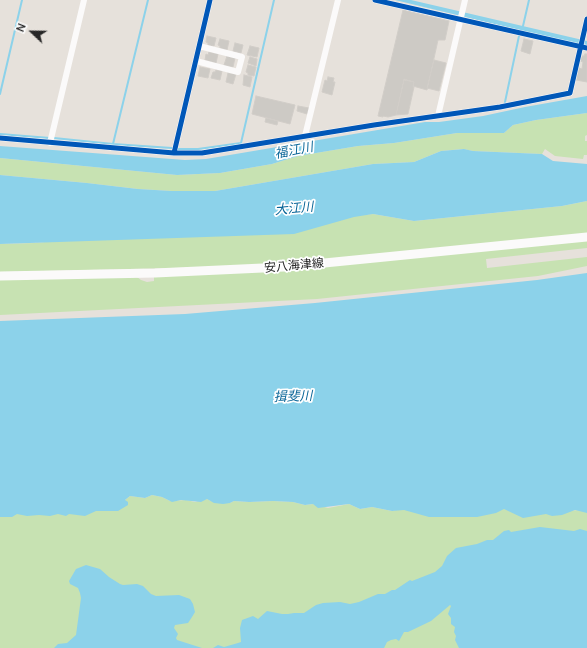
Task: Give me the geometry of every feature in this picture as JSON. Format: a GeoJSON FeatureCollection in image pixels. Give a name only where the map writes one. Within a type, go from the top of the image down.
{"type":"FeatureCollection","features":[{"type":"Feature","properties":{"kind":"main road","name":"安八海津線"},"geometry":{"type":"LineString","coordinates":[[0,276],[155,273],[284,267],[587,237]]}},
{"type":"Feature","properties":{"kind":"street"},"geometry":{"type":"LineString","coordinates":[[50,142],[84,0]]}},
{"type":"Feature","properties":{"kind":"street"},"geometry":{"type":"LineString","coordinates":[[174,153],[210,0]]}},
{"type":"Feature","properties":{"kind":"street"},"geometry":{"type":"LineString","coordinates":[[305,136],[338,0]]}},
{"type":"Feature","properties":{"kind":"street"},"geometry":{"type":"LineString","coordinates":[[375,0],[461,16],[583,45]]}},
{"type":"Feature","properties":{"kind":"street"},"geometry":{"type":"LineString","coordinates":[[438,116],[465,0]]}},
{"type":"Feature","properties":{"kind":"street"},"geometry":{"type":"LineString","coordinates":[[0,138],[188,154],[221,151],[305,136],[500,108],[570,93],[583,45],[587,19]]}},
{"type":"Feature","properties":{"kind":"street"},"geometry":{"type":"LineString","coordinates":[[196,61],[238,72],[242,57],[199,46]]}},
{"type":"Feature","properties":{"kind":"green space"},"geometry":{"type":"Polygon","coordinates":[[[587,113],[587,135],[585,136],[585,141],[587,141],[587,155],[584,155],[583,159],[555,156],[545,149],[542,154],[473,151],[463,149],[441,151],[414,162],[373,164],[215,191],[138,189],[0,175],[0,158],[177,175],[220,173],[272,164],[298,156],[358,146],[394,143],[457,133],[504,133],[513,125],[536,120],[587,113]]]}},
{"type":"Feature","properties":{"kind":"green space"},"geometry":{"type":"Polygon","coordinates":[[[587,201],[587,234],[284,263],[215,267],[0,272],[0,244],[34,243],[373,214],[414,221],[562,206],[587,201]]]}},
{"type":"Feature","properties":{"kind":"green space"},"geometry":{"type":"Polygon","coordinates":[[[587,240],[587,248],[486,259],[487,268],[587,257],[587,266],[538,276],[317,299],[0,315],[0,279],[137,277],[147,282],[154,281],[154,276],[587,240]]]}},
{"type":"Feature","properties":{"kind":"green space"},"geometry":{"type":"Polygon","coordinates":[[[152,495],[162,497],[170,501],[186,500],[195,502],[207,499],[211,501],[230,503],[234,501],[273,501],[293,502],[305,505],[313,504],[328,508],[349,504],[360,509],[372,507],[392,511],[401,509],[498,506],[550,511],[587,510],[587,544],[437,576],[236,648],[0,648],[0,511],[125,500],[130,496],[145,498],[152,495]]]}},
{"type":"Feature","properties":{"kind":"green space"},"geometry":{"type":"Polygon","coordinates":[[[509,590],[541,648],[363,648],[446,603],[509,590]]]}},
{"type":"Feature","properties":{"kind":"water"},"geometry":{"type":"Polygon","coordinates":[[[395,0],[411,0],[587,41],[587,45],[577,44],[395,0]]]}},
{"type":"Feature","properties":{"kind":"water","name":"福江川"},"geometry":{"type":"Polygon","coordinates":[[[587,96],[587,113],[536,120],[513,125],[504,133],[457,133],[394,143],[358,146],[298,156],[272,164],[220,173],[177,175],[0,158],[0,146],[185,160],[206,159],[425,122],[439,122],[483,116],[587,96]]]}},
{"type":"Feature","properties":{"kind":"water","name":"大江川"},"geometry":{"type":"Polygon","coordinates":[[[464,149],[473,151],[542,154],[553,161],[587,164],[587,201],[562,206],[414,221],[373,214],[354,217],[294,234],[0,244],[0,175],[138,189],[215,191],[373,164],[414,162],[441,151],[464,149]]]}},
{"type":"Feature","properties":{"kind":"water","name":"揖斐川"},"geometry":{"type":"Polygon","coordinates":[[[587,273],[587,513],[575,510],[562,515],[552,516],[546,514],[523,518],[504,509],[496,513],[477,517],[429,517],[404,510],[392,511],[372,507],[360,509],[349,504],[318,508],[313,504],[305,505],[293,502],[273,501],[234,501],[223,504],[214,503],[207,499],[201,502],[181,500],[172,502],[162,497],[152,495],[145,498],[130,496],[125,500],[128,502],[128,505],[118,511],[96,511],[85,516],[69,514],[66,516],[58,514],[50,516],[27,516],[17,514],[12,517],[0,517],[0,321],[185,314],[315,303],[537,280],[587,273]]]}},
{"type":"Feature","properties":{"kind":"water"},"geometry":{"type":"Polygon","coordinates":[[[540,527],[574,531],[580,529],[587,531],[587,648],[459,648],[455,640],[455,627],[451,624],[451,618],[448,614],[450,605],[431,621],[408,632],[404,632],[399,641],[396,639],[387,642],[384,648],[213,648],[218,645],[224,647],[241,642],[240,628],[242,620],[253,616],[258,619],[267,611],[282,614],[304,613],[316,605],[323,603],[340,602],[350,604],[378,594],[385,594],[395,590],[410,580],[412,581],[435,572],[442,566],[447,556],[456,548],[477,544],[487,540],[493,540],[504,531],[509,530],[511,532],[540,527]]]}},
{"type":"Feature","properties":{"kind":"water"},"geometry":{"type":"Polygon","coordinates":[[[86,565],[100,569],[120,584],[137,584],[143,586],[151,594],[156,596],[179,595],[190,599],[195,612],[188,623],[175,625],[174,628],[178,634],[176,638],[177,640],[202,648],[54,648],[58,644],[67,643],[76,635],[81,598],[78,588],[70,584],[69,581],[76,569],[86,565]]]}},
{"type":"Feature","properties":{"kind":"building"},"geometry":{"type":"Polygon","coordinates":[[[403,10],[449,21],[445,40],[438,40],[427,90],[413,86],[414,82],[404,79],[396,115],[388,117],[378,116],[403,10]]]}},
{"type":"Feature","properties":{"kind":"building"},"geometry":{"type":"Polygon","coordinates":[[[207,36],[216,38],[214,46],[208,45],[206,42],[207,36]]]}},
{"type":"Feature","properties":{"kind":"building"},"geometry":{"type":"Polygon","coordinates":[[[220,39],[229,41],[227,50],[220,48],[218,45],[220,39]]]}},
{"type":"Feature","properties":{"kind":"building"},"geometry":{"type":"Polygon","coordinates":[[[524,39],[533,41],[530,54],[521,51],[524,39]]]}},
{"type":"Feature","properties":{"kind":"building"},"geometry":{"type":"Polygon","coordinates":[[[235,43],[243,45],[241,53],[233,51],[235,43]]]}},
{"type":"Feature","properties":{"kind":"building"},"geometry":{"type":"Polygon","coordinates":[[[250,46],[259,48],[257,57],[247,55],[250,46]]]}},
{"type":"Feature","properties":{"kind":"building"},"geometry":{"type":"Polygon","coordinates":[[[209,52],[218,54],[216,63],[205,60],[206,54],[208,55],[209,52]]]}},
{"type":"Feature","properties":{"kind":"building"},"geometry":{"type":"Polygon","coordinates":[[[587,54],[587,82],[576,80],[579,68],[582,69],[583,62],[580,61],[582,56],[587,54]]]}},
{"type":"Feature","properties":{"kind":"building"},"geometry":{"type":"Polygon","coordinates":[[[227,56],[235,58],[233,67],[224,65],[227,56]]]}},
{"type":"Feature","properties":{"kind":"building"},"geometry":{"type":"Polygon","coordinates":[[[250,57],[257,59],[256,66],[248,63],[250,57]]]}},
{"type":"Feature","properties":{"kind":"building"},"geometry":{"type":"Polygon","coordinates":[[[434,60],[446,63],[439,91],[427,88],[434,60]]]}},
{"type":"Feature","properties":{"kind":"building"},"geometry":{"type":"Polygon","coordinates":[[[248,65],[256,67],[254,76],[248,75],[246,72],[248,65]]]}},
{"type":"Feature","properties":{"kind":"building"},"geometry":{"type":"Polygon","coordinates":[[[200,67],[210,69],[208,78],[198,76],[200,67]]]}},
{"type":"Feature","properties":{"kind":"building"},"geometry":{"type":"Polygon","coordinates":[[[216,70],[222,71],[220,80],[211,78],[213,72],[216,70]]]}},
{"type":"Feature","properties":{"kind":"building"},"geometry":{"type":"Polygon","coordinates":[[[228,73],[236,74],[233,84],[226,82],[228,73]]]}},
{"type":"Feature","properties":{"kind":"building"},"geometry":{"type":"Polygon","coordinates":[[[244,75],[252,77],[250,87],[243,85],[244,75]]]}},
{"type":"Feature","properties":{"kind":"building"},"geometry":{"type":"Polygon","coordinates":[[[328,77],[334,78],[333,82],[335,82],[332,95],[322,92],[325,80],[327,81],[328,77]]]}},
{"type":"Feature","properties":{"kind":"building"},"geometry":{"type":"Polygon","coordinates":[[[404,80],[414,82],[408,114],[396,115],[404,80]]]}},
{"type":"Feature","properties":{"kind":"building"},"geometry":{"type":"Polygon","coordinates":[[[256,96],[295,105],[290,124],[252,114],[256,96]]]}},
{"type":"Feature","properties":{"kind":"building"},"geometry":{"type":"Polygon","coordinates":[[[298,106],[309,108],[307,114],[297,111],[298,106]]]}},
{"type":"Feature","properties":{"kind":"building"},"geometry":{"type":"Polygon","coordinates":[[[266,118],[278,121],[277,125],[265,122],[266,118]]]}},
{"type":"Feature","properties":{"kind":"waterway"},"geometry":{"type":"LineString","coordinates":[[0,94],[22,0]]}},
{"type":"Feature","properties":{"kind":"waterway"},"geometry":{"type":"LineString","coordinates":[[113,144],[148,0]]}},
{"type":"Feature","properties":{"kind":"waterway"},"geometry":{"type":"LineString","coordinates":[[177,149],[198,149],[241,143],[274,0]]}},
{"type":"Feature","properties":{"kind":"waterway"},"geometry":{"type":"LineString","coordinates":[[523,26],[529,0]]}},
{"type":"Feature","properties":{"kind":"waterway"},"geometry":{"type":"LineString","coordinates":[[505,102],[519,36]]}},
{"type":"Feature","properties":{"kind":"waterway"},"geometry":{"type":"LineString","coordinates":[[0,134],[50,138]]}},
{"type":"Feature","properties":{"kind":"waterway"},"geometry":{"type":"LineString","coordinates":[[54,138],[172,148]]}},
{"type":"Feature","properties":{"kind":"cycle path"},"geometry":{"type":"LineString","coordinates":[[174,153],[210,0]]}},
{"type":"Feature","properties":{"kind":"cycle path"},"geometry":{"type":"LineString","coordinates":[[375,0],[587,48]]}},
{"type":"Feature","properties":{"kind":"cycle path"},"geometry":{"type":"LineString","coordinates":[[0,138],[174,153],[202,153],[374,125],[500,107],[570,93],[587,19]]}}]}
